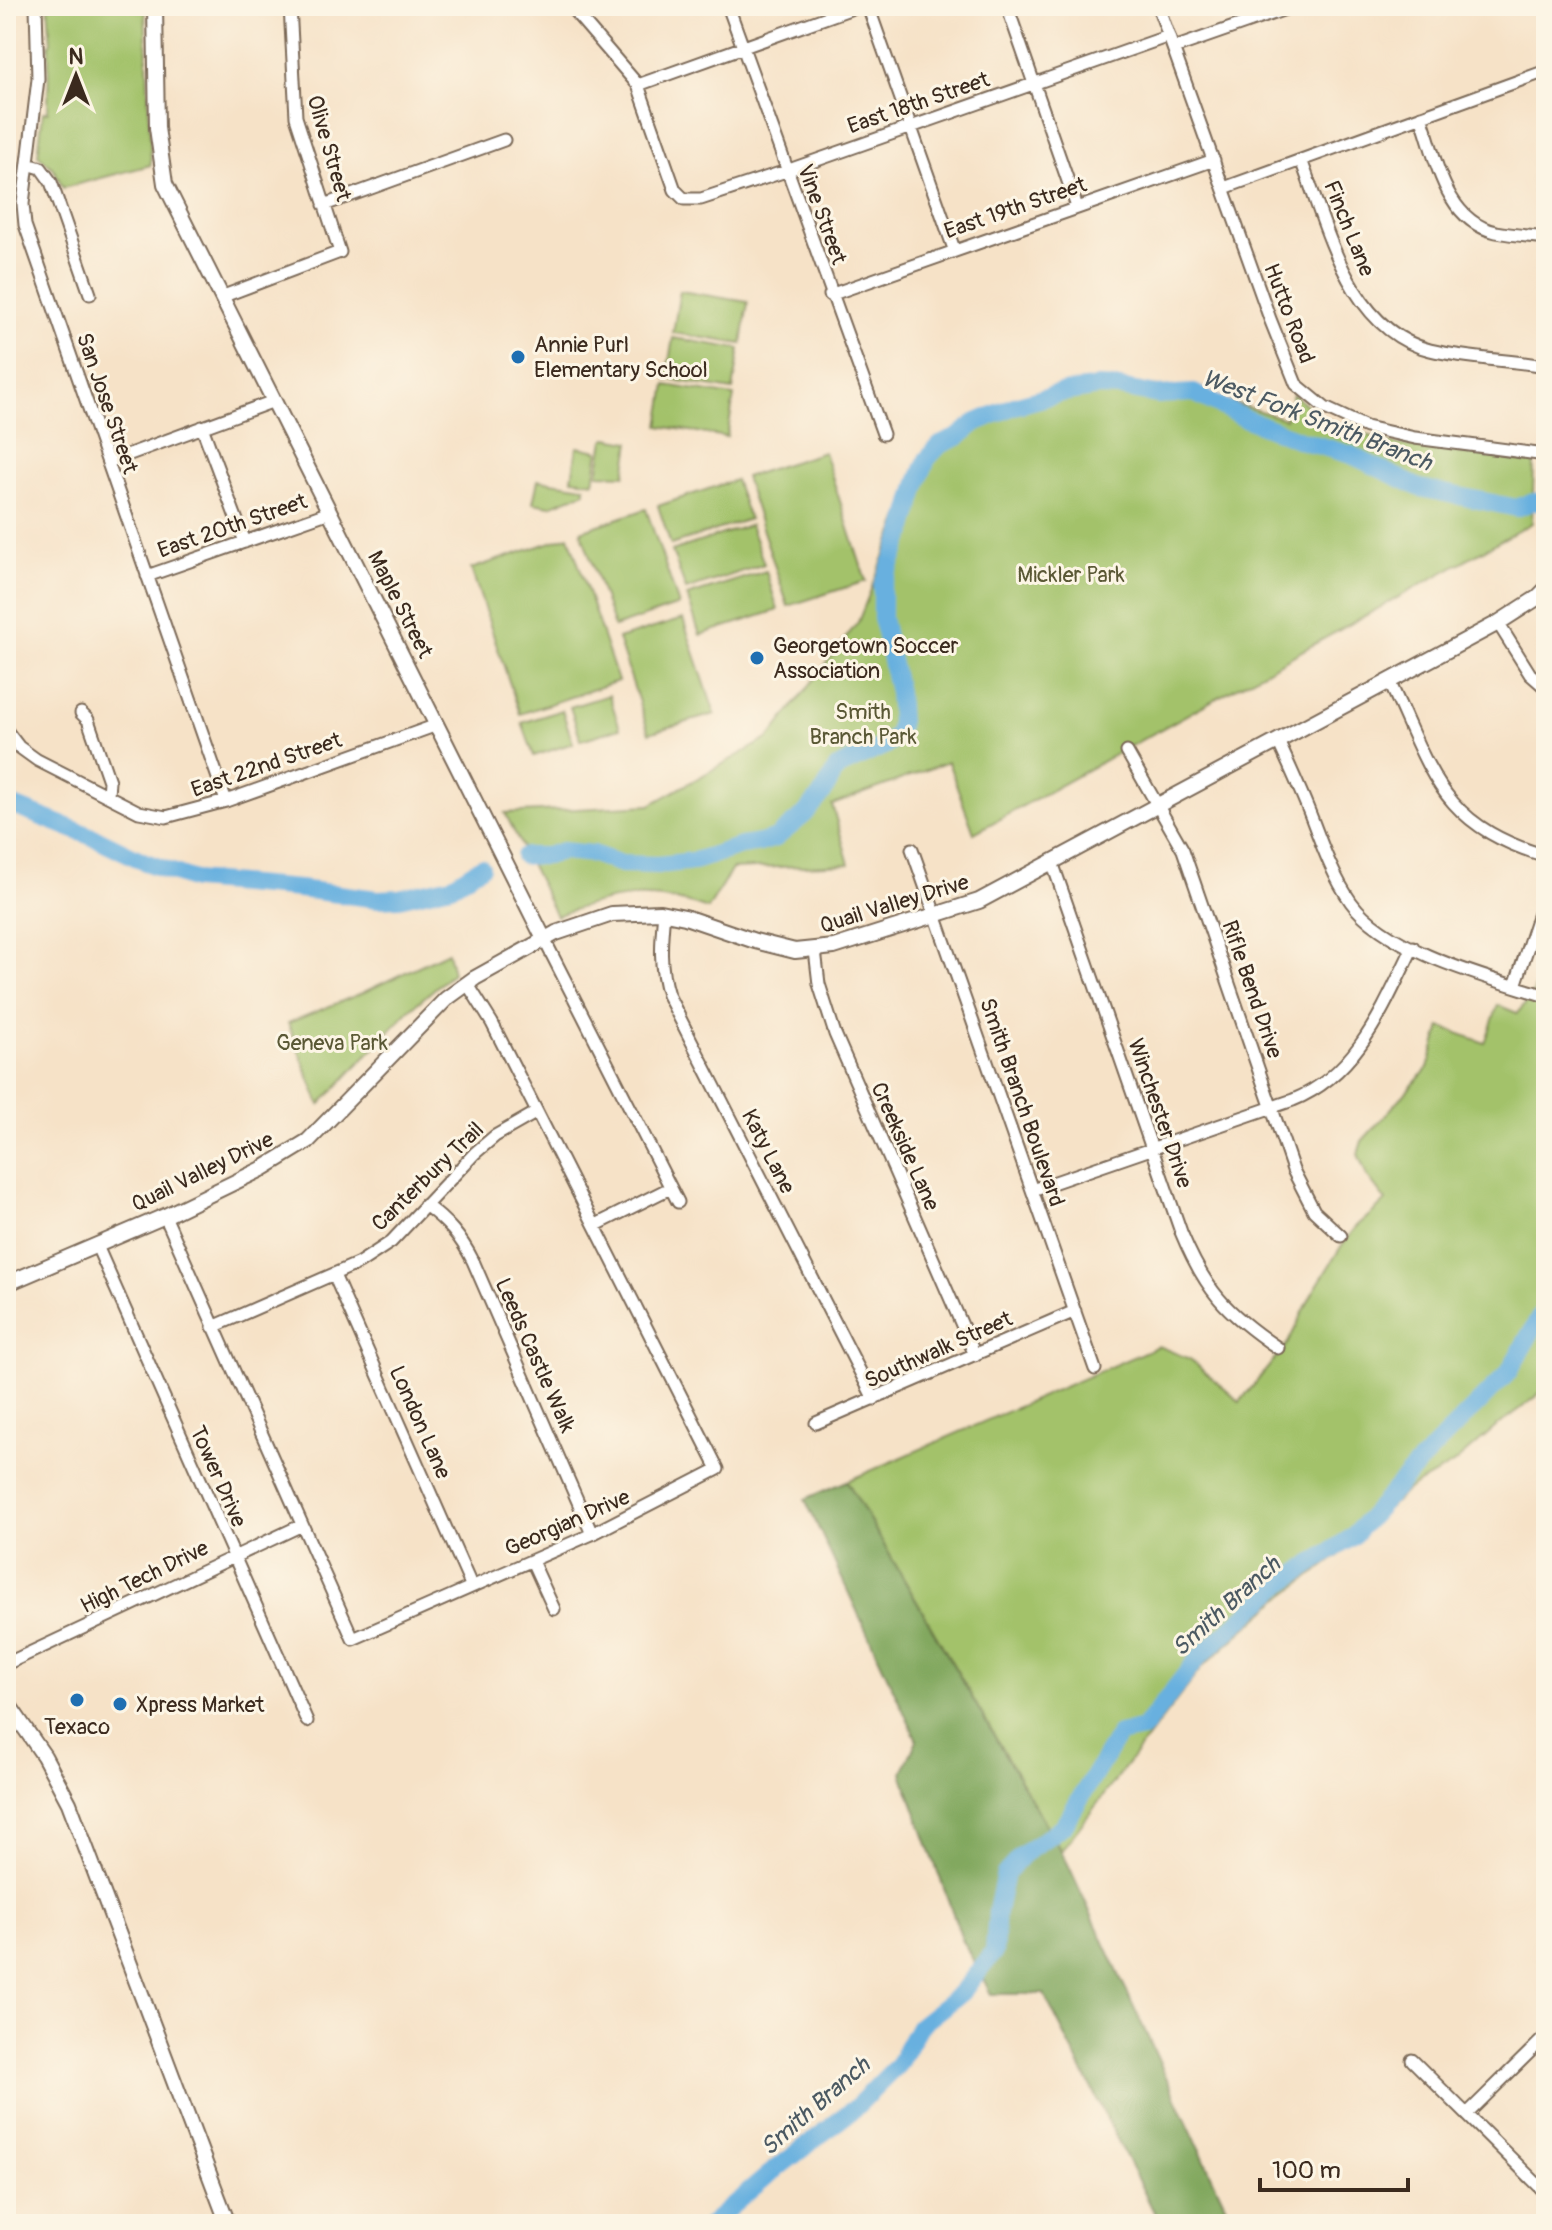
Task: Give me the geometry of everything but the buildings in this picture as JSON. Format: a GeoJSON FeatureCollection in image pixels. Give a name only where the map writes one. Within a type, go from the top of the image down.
{"type":"FeatureCollection","features":[{"type":"Feature","properties":{"kind":"street","name":"San Jose Street"},"geometry":{"type":"LineString","coordinates":[[36,6],[38,91],[23,204],[25,225],[226,801]]}},
{"type":"Feature","properties":{"kind":"street","name":"Maple Street"},"geometry":{"type":"LineString","coordinates":[[155,6],[157,128],[165,184],[678,1202]]}},
{"type":"Feature","properties":{"kind":"street","name":"Olive Street"},"geometry":{"type":"LineString","coordinates":[[221,297],[340,252],[293,105],[290,6]]}},
{"type":"Feature","properties":{"kind":"street"},"geometry":{"type":"LineString","coordinates":[[570,6],[638,85],[858,6]]}},
{"type":"Feature","properties":{"kind":"street","name":"Vine Street"},"geometry":{"type":"LineString","coordinates":[[728,6],[830,295],[883,434]]}},
{"type":"Feature","properties":{"kind":"street"},"geometry":{"type":"LineString","coordinates":[[868,6],[954,249]]}},
{"type":"Feature","properties":{"kind":"street"},"geometry":{"type":"LineString","coordinates":[[1007,6],[1077,207]]}},
{"type":"Feature","properties":{"kind":"street","name":"Hutto Road"},"geometry":{"type":"LineString","coordinates":[[1158,6],[1296,384],[1345,419],[1366,427],[1415,438],[1546,455]]}},
{"type":"Feature","properties":{"kind":"street"},"geometry":{"type":"LineString","coordinates":[[1174,48],[1291,6]]}},
{"type":"Feature","properties":{"kind":"street","name":"East 18th Street"},"geometry":{"type":"LineString","coordinates":[[638,85],[675,190],[684,199],[701,199],[1169,36]]}},
{"type":"Feature","properties":{"kind":"street"},"geometry":{"type":"LineString","coordinates":[[1224,188],[1546,71]]}},
{"type":"Feature","properties":{"kind":"street"},"geometry":{"type":"LineString","coordinates":[[1421,116],[1451,200],[1465,217],[1496,232],[1546,238]]}},
{"type":"Feature","properties":{"kind":"street"},"geometry":{"type":"LineString","coordinates":[[324,205],[504,140]]}},
{"type":"Feature","properties":{"kind":"street","name":"East 19th Street"},"geometry":{"type":"LineString","coordinates":[[830,295],[1214,160]]}},
{"type":"Feature","properties":{"kind":"street","name":"Finch Lane"},"geometry":{"type":"LineString","coordinates":[[1301,160],[1349,284],[1377,318],[1409,341],[1428,349],[1546,366]]}},
{"type":"Feature","properties":{"kind":"street"},"geometry":{"type":"LineString","coordinates":[[28,164],[41,168],[51,182],[90,294]]}},
{"type":"Feature","properties":{"kind":"street"},"geometry":{"type":"LineString","coordinates":[[108,462],[274,401]]}},
{"type":"Feature","properties":{"kind":"street"},"geometry":{"type":"LineString","coordinates":[[202,427],[245,542]]}},
{"type":"Feature","properties":{"kind":"street","name":"East 20th Street"},"geometry":{"type":"LineString","coordinates":[[147,576],[330,512]]}},
{"type":"Feature","properties":{"kind":"street","name":"Quail Valley Drive"},"geometry":{"type":"LineString","coordinates":[[6,1284],[165,1216],[262,1169],[308,1141],[446,999],[467,983],[544,939],[591,919],[612,914],[664,912],[755,941],[795,951],[815,950],[937,916],[979,901],[1158,807],[1498,623],[1546,589]]}},
{"type":"Feature","properties":{"kind":"street"},"geometry":{"type":"LineString","coordinates":[[1498,623],[1530,674],[1546,688]]}},
{"type":"Feature","properties":{"kind":"street"},"geometry":{"type":"LineString","coordinates":[[1389,681],[1434,777],[1457,809],[1496,838],[1516,848],[1546,856]]}},
{"type":"Feature","properties":{"kind":"street"},"geometry":{"type":"LineString","coordinates":[[81,713],[88,720],[109,781],[108,795]]}},
{"type":"Feature","properties":{"kind":"street","name":"East 22nd Street"},"geometry":{"type":"LineString","coordinates":[[6,730],[19,747],[37,760],[152,816],[180,815],[226,801],[437,725]]}},
{"type":"Feature","properties":{"kind":"street"},"geometry":{"type":"LineString","coordinates":[[1278,741],[1325,855],[1353,905],[1386,933],[1413,947],[1461,969],[1546,996]]}},
{"type":"Feature","properties":{"kind":"street","name":"Rifle Bend Drive"},"geometry":{"type":"LineString","coordinates":[[1127,752],[1183,850],[1293,1170],[1314,1211],[1341,1236]]}},
{"type":"Feature","properties":{"kind":"street","name":"Smith Branch Boulevard"},"geometry":{"type":"LineString","coordinates":[[912,849],[1095,1369]]}},
{"type":"Feature","properties":{"kind":"street","name":"Winchester Drive"},"geometry":{"type":"LineString","coordinates":[[1052,862],[1181,1232],[1200,1275],[1243,1324],[1278,1348]]}},
{"type":"Feature","properties":{"kind":"street"},"geometry":{"type":"LineString","coordinates":[[1515,986],[1546,892]]}},
{"type":"Feature","properties":{"kind":"street","name":"Katy Lane"},"geometry":{"type":"LineString","coordinates":[[664,912],[660,958],[668,995],[874,1399]]}},
{"type":"Feature","properties":{"kind":"street"},"geometry":{"type":"LineString","coordinates":[[1032,1190],[1273,1107],[1321,1086],[1355,1055],[1366,1040],[1413,947]]}},
{"type":"Feature","properties":{"kind":"street","name":"Creekside Lane"},"geometry":{"type":"LineString","coordinates":[[815,950],[819,984],[835,1034],[975,1355]]}},
{"type":"Feature","properties":{"kind":"street","name":"Georgian Drive"},"geometry":{"type":"LineString","coordinates":[[165,1216],[300,1526],[353,1639],[592,1534],[718,1469],[492,1023],[467,983]]}},
{"type":"Feature","properties":{"kind":"street","name":"Canterbury Trail"},"geometry":{"type":"LineString","coordinates":[[213,1327],[334,1275],[391,1242],[495,1136],[537,1112]]}},
{"type":"Feature","properties":{"kind":"street"},"geometry":{"type":"LineString","coordinates":[[596,1225],[670,1188]]}},
{"type":"Feature","properties":{"kind":"street","name":"Leeds Castle Walk"},"geometry":{"type":"LineString","coordinates":[[425,1205],[447,1222],[463,1241],[592,1534]]}},
{"type":"Feature","properties":{"kind":"street","name":"Tower Drive"},"geometry":{"type":"LineString","coordinates":[[97,1246],[307,1721]]}},
{"type":"Feature","properties":{"kind":"street","name":"London Lane"},"geometry":{"type":"LineString","coordinates":[[334,1275],[471,1585]]}},
{"type":"Feature","properties":{"kind":"street","name":"Southwalk Street"},"geometry":{"type":"LineString","coordinates":[[816,1423],[1075,1311]]}},
{"type":"Feature","properties":{"kind":"street","name":"High Tech Drive"},"geometry":{"type":"LineString","coordinates":[[6,1664],[300,1526]]}},
{"type":"Feature","properties":{"kind":"street"},"geometry":{"type":"LineString","coordinates":[[532,1561],[554,1609]]}},
{"type":"Feature","properties":{"kind":"street"},"geometry":{"type":"LineString","coordinates":[[6,1701],[44,1756],[69,1803],[228,2224]]}},
{"type":"Feature","properties":{"kind":"street"},"geometry":{"type":"LineString","coordinates":[[1467,2114],[1546,2036]]}},
{"type":"Feature","properties":{"kind":"street"},"geometry":{"type":"LineString","coordinates":[[1412,2060],[1546,2193]]}},
{"type":"Feature","properties":{"kind":"green space"},"geometry":{"type":"Polygon","coordinates":[[[48,6],[145,6],[151,165],[63,188],[53,168],[38,155],[43,112],[48,112],[51,43],[48,6]]]}},
{"type":"Feature","properties":{"kind":"green space"},"geometry":{"type":"Polygon","coordinates":[[[680,291],[748,302],[742,344],[673,333],[680,291]]]}},
{"type":"Feature","properties":{"kind":"green space"},"geometry":{"type":"Polygon","coordinates":[[[673,338],[740,349],[733,390],[666,379],[673,338]]]}},
{"type":"Feature","properties":{"kind":"green space","name":"Mickler Park"},"geometry":{"type":"Polygon","coordinates":[[[1086,384],[1186,388],[1285,419],[1293,394],[1321,417],[1389,443],[1534,463],[1532,523],[974,833],[948,762],[832,805],[849,864],[732,869],[708,909],[668,899],[631,897],[595,903],[556,916],[505,813],[650,805],[769,738],[858,622],[922,462],[965,425],[1014,403],[1086,384]]]}},
{"type":"Feature","properties":{"kind":"green space"},"geometry":{"type":"Polygon","coordinates":[[[666,385],[734,396],[727,437],[659,426],[666,385]]]}},
{"type":"Feature","properties":{"kind":"green space"},"geometry":{"type":"Polygon","coordinates":[[[604,440],[630,442],[625,475],[598,474],[604,440]]]}},
{"type":"Feature","properties":{"kind":"green space"},"geometry":{"type":"Polygon","coordinates":[[[577,447],[599,451],[594,482],[572,479],[577,447]]]}},
{"type":"Feature","properties":{"kind":"green space"},"geometry":{"type":"Polygon","coordinates":[[[824,452],[866,581],[788,606],[745,477],[824,452]]]}},
{"type":"Feature","properties":{"kind":"green space"},"geometry":{"type":"Polygon","coordinates":[[[538,480],[585,487],[585,492],[550,506],[533,503],[538,480]]]}},
{"type":"Feature","properties":{"kind":"green space"},"geometry":{"type":"Polygon","coordinates":[[[735,480],[749,519],[671,545],[658,506],[735,480]]]}},
{"type":"Feature","properties":{"kind":"green space"},"geometry":{"type":"Polygon","coordinates":[[[646,509],[679,605],[614,627],[581,531],[646,509]]]}},
{"type":"Feature","properties":{"kind":"green space"},"geometry":{"type":"Polygon","coordinates":[[[750,525],[764,564],[686,590],[672,551],[750,525]]]}},
{"type":"Feature","properties":{"kind":"green space"},"geometry":{"type":"Polygon","coordinates":[[[569,536],[618,681],[520,714],[471,569],[569,536]]]}},
{"type":"Feature","properties":{"kind":"green space"},"geometry":{"type":"Polygon","coordinates":[[[766,571],[778,610],[700,635],[687,596],[766,571]]]}},
{"type":"Feature","properties":{"kind":"green space"},"geometry":{"type":"Polygon","coordinates":[[[683,619],[715,714],[649,733],[618,639],[683,619]]]}},
{"type":"Feature","properties":{"kind":"green space"},"geometry":{"type":"Polygon","coordinates":[[[609,695],[620,728],[581,740],[570,707],[609,695]]]}},
{"type":"Feature","properties":{"kind":"green space"},"geometry":{"type":"Polygon","coordinates":[[[562,710],[573,743],[534,756],[522,723],[562,710]]]}},
{"type":"Feature","properties":{"kind":"green space","name":"Geneva Park"},"geometry":{"type":"Polygon","coordinates":[[[448,952],[453,973],[408,1011],[320,1105],[288,1023],[362,993],[448,952]]]}},
{"type":"Feature","properties":{"kind":"green space"},"geometry":{"type":"Polygon","coordinates":[[[1537,983],[1546,986],[1546,1386],[1453,1464],[1406,1491],[1345,1551],[1278,1600],[1202,1667],[1061,1851],[847,1481],[1158,1346],[1190,1359],[1240,1402],[1288,1343],[1312,1294],[1342,1245],[1357,1226],[1386,1201],[1367,1176],[1358,1154],[1362,1141],[1428,1068],[1441,1027],[1485,1043],[1498,1005],[1517,1013],[1532,997],[1537,983]]]}},
{"type":"Feature","properties":{"kind":"green space"},"geometry":{"type":"Polygon","coordinates":[[[847,1481],[1067,1862],[1234,2224],[1160,2224],[1044,1994],[991,1994],[963,1941],[902,1773],[917,1740],[805,1499],[847,1481]]]}},
{"type":"Feature","properties":{"kind":"waterway","name":"West Fork Smith Branch"},"geometry":{"type":"LineString","coordinates":[[524,856],[547,856],[562,851],[593,854],[621,864],[658,865],[694,861],[776,838],[804,815],[823,793],[837,768],[886,745],[898,734],[898,692],[882,618],[882,586],[904,532],[918,482],[927,459],[940,445],[958,437],[975,423],[1014,406],[1097,387],[1157,395],[1194,393],[1244,418],[1300,440],[1351,455],[1420,488],[1517,508],[1531,502],[1546,501]]}},
{"type":"Feature","properties":{"kind":"waterway","name":"West Fork Smith Branch"},"geometry":{"type":"LineString","coordinates":[[6,803],[194,880],[378,899],[399,898],[451,886],[481,867]]}},
{"type":"Feature","properties":{"kind":"waterway","name":"Smith Branch"},"geometry":{"type":"LineString","coordinates":[[711,2224],[854,2109],[898,2065],[919,2026],[961,1993],[994,1952],[997,1911],[1005,1874],[1022,1855],[1064,1825],[1119,1734],[1143,1729],[1199,1657],[1280,1585],[1352,1537],[1413,1469],[1508,1373],[1546,1306]]}},
{"type":"Feature","properties":{"kind":"place","name":"Annie Purl Elementary School"},"geometry":{"type":"Point","coordinates":[518,357]}},
{"type":"Feature","properties":{"kind":"place","name":"Georgetown Soccer Association"},"geometry":{"type":"Point","coordinates":[757,658]}},
{"type":"Feature","properties":{"kind":"place","name":"Texaco"},"geometry":{"type":"Point","coordinates":[77,1700]}},
{"type":"Feature","properties":{"kind":"place","name":"Xpress Market"},"geometry":{"type":"Point","coordinates":[120,1704]}},
{"type":"Feature","properties":{"kind":"park label","name":"Smith Branch Park"},"geometry":{"type":"Point","coordinates":[863,724]}}]}
